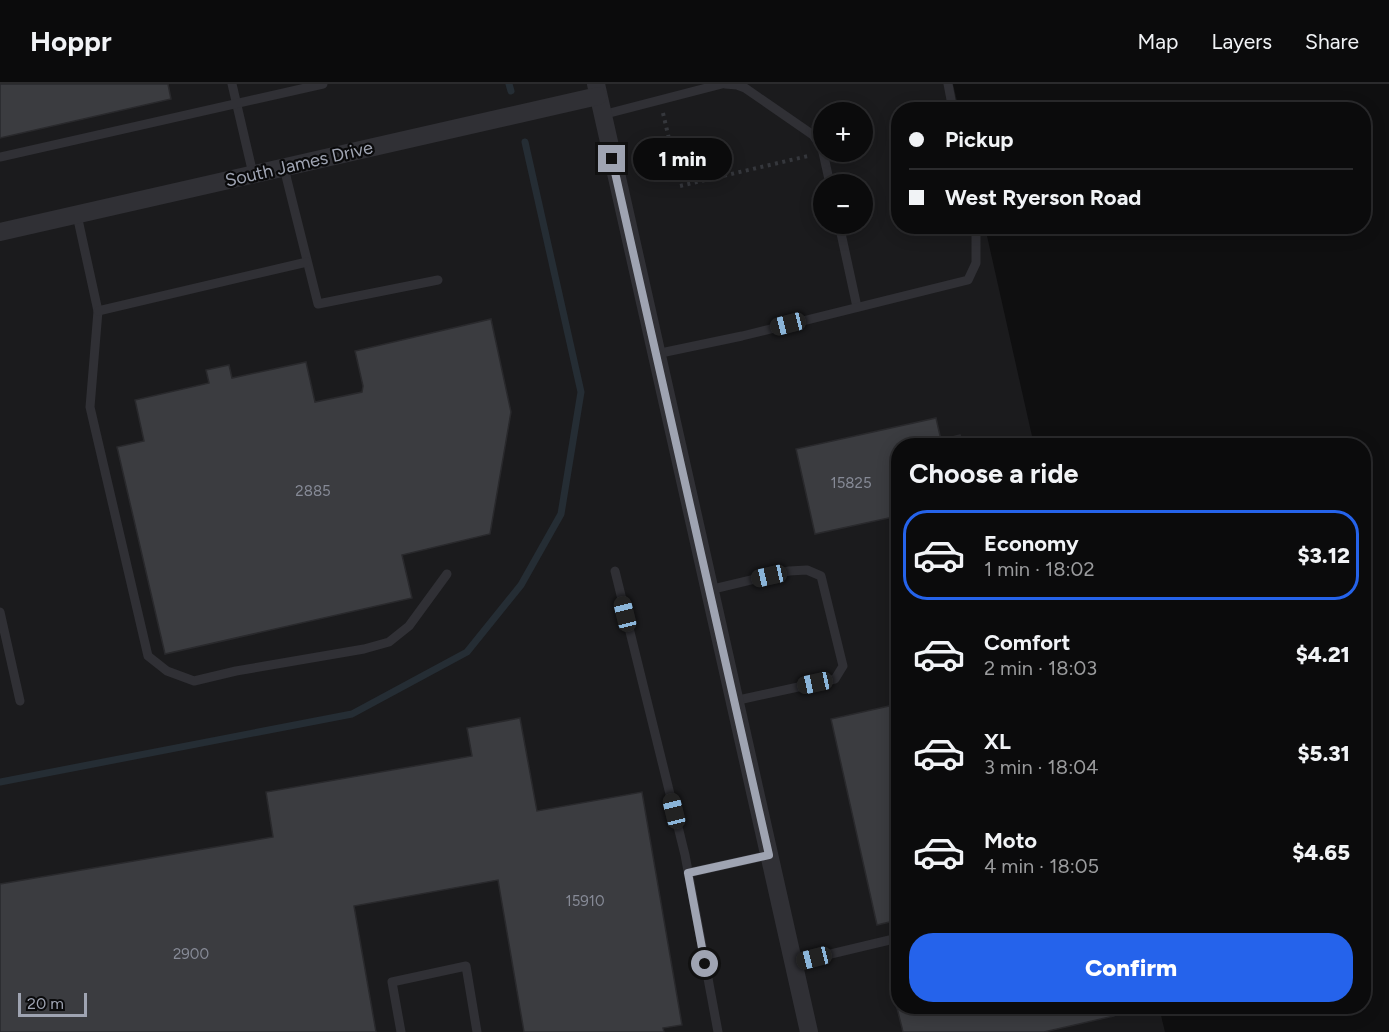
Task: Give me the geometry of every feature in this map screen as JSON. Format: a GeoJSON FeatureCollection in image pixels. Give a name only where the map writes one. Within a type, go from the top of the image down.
{"type":"FeatureCollection","features":[{"type":"Feature","properties":{"kind":"street"},"geometry":{"type":"LineString","coordinates":[[597,90],[809,1032]]}},
{"type":"Feature","properties":{"kind":"street","name":"South James Drive"},"geometry":{"type":"LineString","coordinates":[[0,232],[284,168],[597,90]]}},
{"type":"Feature","properties":{"kind":"lane"},"geometry":{"type":"LineString","coordinates":[[232,84],[253,174]]}},
{"type":"Feature","properties":{"kind":"lane"},"geometry":{"type":"LineString","coordinates":[[0,157],[323,84]]}},
{"type":"Feature","properties":{"kind":"lane"},"geometry":{"type":"LineString","coordinates":[[602,115],[723,84],[738,85],[813,135]]}},
{"type":"Feature","properties":{"kind":"lane"},"geometry":{"type":"LineString","coordinates":[[948,84],[951,102]]}},
{"type":"Feature","properties":{"kind":"lane"},"geometry":{"type":"LineString","coordinates":[[284,168],[318,304],[438,280]]}},
{"type":"Feature","properties":{"kind":"lane"},"geometry":{"type":"LineString","coordinates":[[77,214],[98,311],[90,406],[148,656],[167,671],[194,681],[236,671],[364,649],[388,642],[409,626],[447,574]]}},
{"type":"Feature","properties":{"kind":"lane"},"geometry":{"type":"LineString","coordinates":[[840,234],[857,307]]}},
{"type":"Feature","properties":{"kind":"lane"},"geometry":{"type":"LineString","coordinates":[[656,354],[742,336],[968,280],[976,263],[976,234]]}},
{"type":"Feature","properties":{"kind":"lane"},"geometry":{"type":"LineString","coordinates":[[98,311],[307,262]]}},
{"type":"Feature","properties":{"kind":"lane"},"geometry":{"type":"LineString","coordinates":[[709,590],[789,571],[807,570],[822,576],[843,666],[835,679],[734,701]]}},
{"type":"Feature","properties":{"kind":"lane"},"geometry":{"type":"LineString","coordinates":[[615,571],[685,855],[718,1032]]}},
{"type":"Feature","properties":{"kind":"lane"},"geometry":{"type":"LineString","coordinates":[[0,612],[21,701]]}},
{"type":"Feature","properties":{"kind":"lane"},"geometry":{"type":"LineString","coordinates":[[688,873],[769,855]]}},
{"type":"Feature","properties":{"kind":"lane"},"geometry":{"type":"LineString","coordinates":[[794,963],[891,940]]}},
{"type":"Feature","properties":{"kind":"lane"},"geometry":{"type":"LineString","coordinates":[[401,1032],[392,982],[466,966],[477,1032]]}},
{"type":"Feature","properties":{"kind":"path"},"geometry":{"type":"LineString","coordinates":[[660,100],[680,186],[813,154]]}},
{"type":"Feature","properties":{"kind":"shaded area"},"geometry":{"type":"Polygon","coordinates":[[[0,84],[953,84],[957,102],[891,102],[891,234],[987,234],[1032,438],[891,438],[891,1014],[1161,1014],[1165,1032],[0,1032],[0,84]]]}},
{"type":"Feature","properties":{"kind":"building"},"geometry":{"type":"Polygon","coordinates":[[[0,84],[168,84],[171,99],[0,138],[0,84]]]}},
{"type":"Feature","properties":{"kind":"building"},"geometry":{"type":"Polygon","coordinates":[[[491,319],[511,412],[490,534],[402,555],[412,598],[165,654],[117,447],[144,441],[135,400],[209,383],[206,370],[229,365],[232,378],[306,362],[315,402],[362,392],[363,386],[355,351],[491,319]]]}},
{"type":"Feature","properties":{"kind":"building"},"geometry":{"type":"Polygon","coordinates":[[[936,418],[941,438],[891,438],[891,518],[815,534],[796,449],[936,418]]]}},
{"type":"Feature","properties":{"kind":"building"},"geometry":{"type":"Polygon","coordinates":[[[891,706],[891,922],[877,925],[831,719],[891,706]]]}},
{"type":"Feature","properties":{"kind":"building"},"geometry":{"type":"Polygon","coordinates":[[[520,718],[537,811],[642,792],[682,1025],[663,1028],[664,1032],[524,1032],[498,880],[354,906],[376,1032],[0,1032],[0,884],[273,837],[266,792],[472,756],[467,728],[520,718]]]}},
{"type":"Feature","properties":{"kind":"building"},"geometry":{"type":"Polygon","coordinates":[[[898,1014],[1113,1014],[1114,1016],[1044,1032],[903,1032],[898,1014]]]}},
{"type":"Feature","properties":{"kind":"waterway"},"geometry":{"type":"LineString","coordinates":[[509,84],[511,91]]}},
{"type":"Feature","properties":{"kind":"waterway"},"geometry":{"type":"LineString","coordinates":[[0,782],[352,714],[467,652],[521,585],[561,514],[581,392],[525,142]]}},
{"type":"Feature","properties":{"kind":"route"},"geometry":{"type":"LineString","coordinates":[[612,159],[769,855],[688,873],[705,964]]}}]}
